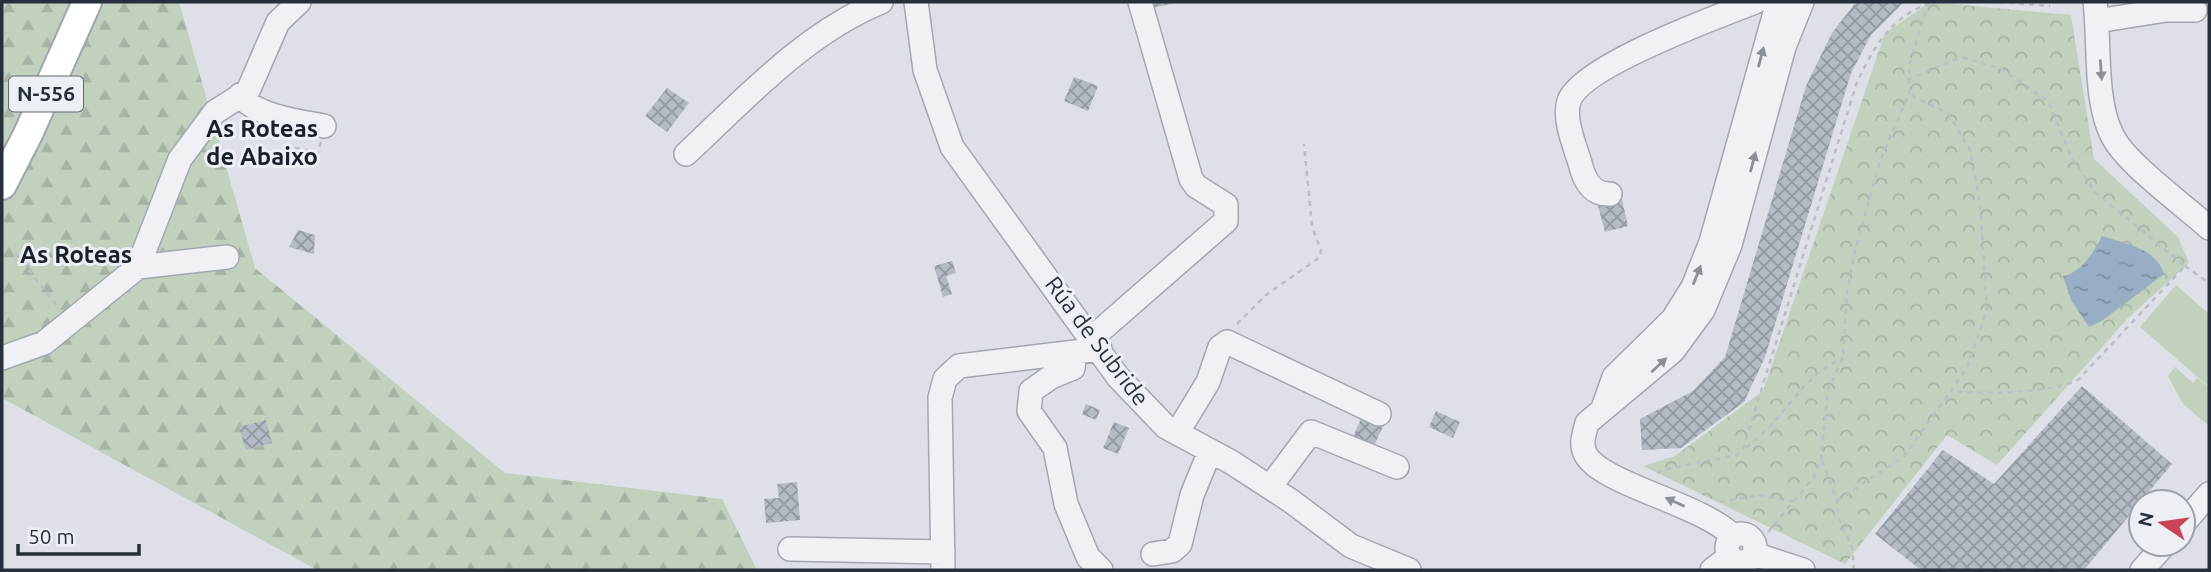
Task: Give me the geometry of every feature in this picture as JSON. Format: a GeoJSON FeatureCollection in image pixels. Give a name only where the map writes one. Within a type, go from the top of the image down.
{"type":"FeatureCollection","features":[{"type":"Feature","properties":{"kind":"main road","name":"N-556"},"geometry":{"type":"LineString","coordinates":[[2,185],[29,134],[87,2]]}},
{"type":"Feature","properties":{"kind":"street"},"geometry":{"type":"LineString","coordinates":[[2,358],[28,351],[63,327],[138,267],[180,159],[215,112],[240,95],[255,79],[278,22],[299,2]]}},
{"type":"Feature","properties":{"kind":"street"},"geometry":{"type":"LineString","coordinates":[[686,155],[761,85],[829,30],[881,2]]}},
{"type":"Feature","properties":{"kind":"street","name":"Rúa de Subride"},"geometry":{"type":"LineString","coordinates":[[916,2],[925,70],[952,147],[1089,346],[1139,401],[1177,433],[1270,487],[1376,565],[1409,570]]}},
{"type":"Feature","properties":{"kind":"street"},"geometry":{"type":"LineString","coordinates":[[1101,570],[1087,557],[1066,504],[1055,447],[1029,411],[1031,391],[1051,377],[1073,368],[1089,346],[1226,221],[1228,213],[1226,205],[1196,186],[1191,179],[1140,2]]}},
{"type":"Feature","properties":{"kind":"street"},"geometry":{"type":"LineString","coordinates":[[1610,194],[1594,191],[1582,173],[1568,117],[1567,106],[1573,93],[1599,73],[1637,51],[1755,2]]}},
{"type":"Feature","properties":{"kind":"street"},"geometry":{"type":"LineString","coordinates":[[1603,408],[1614,377],[1673,319],[1693,287],[1711,242],[1778,2]]}},
{"type":"Feature","properties":{"kind":"street"},"geometry":{"type":"LineString","coordinates":[[1739,556],[1712,519],[1594,465],[1585,454],[1582,440],[1587,424],[1673,351],[1703,310],[1730,245],[1789,30],[1802,2]]}},
{"type":"Feature","properties":{"kind":"street"},"geometry":{"type":"LineString","coordinates":[[2195,10],[2096,11],[2104,110],[2111,133],[2125,154],[2209,228]]}},
{"type":"Feature","properties":{"kind":"street"},"geometry":{"type":"LineString","coordinates":[[240,95],[250,104],[284,119],[324,127]]}},
{"type":"Feature","properties":{"kind":"street"},"geometry":{"type":"LineString","coordinates":[[138,267],[227,257]]}},
{"type":"Feature","properties":{"kind":"street"},"geometry":{"type":"LineString","coordinates":[[1177,433],[1208,382],[1220,347],[1227,342],[1379,414]]}},
{"type":"Feature","properties":{"kind":"street"},"geometry":{"type":"LineString","coordinates":[[790,550],[943,561],[940,398],[945,379],[959,366],[1089,346]]}},
{"type":"Feature","properties":{"kind":"street"},"geometry":{"type":"LineString","coordinates":[[1270,487],[1311,432],[1397,467]]}},
{"type":"Feature","properties":{"kind":"street"},"geometry":{"type":"LineString","coordinates":[[1153,554],[1172,551],[1180,544],[1192,495],[1210,451]]}},
{"type":"Feature","properties":{"kind":"street"},"geometry":{"type":"LineString","coordinates":[[2197,508],[2209,494]]}},
{"type":"Feature","properties":{"kind":"street"},"geometry":{"type":"LineString","coordinates":[[1712,570],[1739,556],[1803,570]]}},
{"type":"Feature","properties":{"kind":"path"},"geometry":{"type":"LineString","coordinates":[[1768,532],[1814,477],[1821,459],[1828,389],[1843,358],[1847,294],[1861,227],[1881,158],[1909,94],[1907,80],[1931,2]]}},
{"type":"Feature","properties":{"kind":"path"},"geometry":{"type":"LineString","coordinates":[[1743,449],[1856,85],[1868,57],[1892,23],[1913,8],[1931,2]]}},
{"type":"Feature","properties":{"kind":"path"},"geometry":{"type":"LineString","coordinates":[[1999,2],[2050,6]]}},
{"type":"Feature","properties":{"kind":"path"},"geometry":{"type":"LineString","coordinates":[[1907,80],[1961,57],[2002,69],[2048,101],[2072,159],[2095,192],[2133,226],[2209,283]]}},
{"type":"Feature","properties":{"kind":"path"},"geometry":{"type":"LineString","coordinates":[[1836,501],[1904,456],[1967,368],[1987,310],[1980,203],[1970,150],[1948,113],[1909,94]]}},
{"type":"Feature","properties":{"kind":"path"},"geometry":{"type":"LineString","coordinates":[[1227,342],[1229,333],[1249,310],[1320,257],[1321,251],[1312,226],[1304,144]]}},
{"type":"Feature","properties":{"kind":"path"},"geometry":{"type":"LineString","coordinates":[[16,254],[59,309],[63,327]]}},
{"type":"Feature","properties":{"kind":"path"},"geometry":{"type":"LineString","coordinates":[[1951,391],[1976,395],[2066,387],[2079,379],[2185,265]]}},
{"type":"Feature","properties":{"kind":"path"},"geometry":{"type":"LineString","coordinates":[[1652,477],[1665,468],[1700,464],[1737,455],[1759,439],[1817,373],[1843,358]]}},
{"type":"Feature","properties":{"kind":"path"},"geometry":{"type":"LineString","coordinates":[[1821,459],[1836,501],[1838,517],[1852,547],[1853,570]]}},
{"type":"Feature","properties":{"kind":"path"},"geometry":{"type":"LineString","coordinates":[[1717,508],[1719,502],[1759,495],[1793,501]]}},
{"type":"Feature","properties":{"kind":"green space"},"geometry":{"type":"Polygon","coordinates":[[[2,2],[179,2],[255,268],[505,473],[722,499],[757,570],[317,570],[2,398],[2,2]]]}},
{"type":"Feature","properties":{"kind":"green space"},"geometry":{"type":"Polygon","coordinates":[[[1930,2],[2071,15],[2094,159],[2178,237],[2189,263],[2128,318],[1997,465],[1947,435],[1845,564],[1643,466],[1675,456],[1763,391],[1885,33],[1930,2]]]}},
{"type":"Feature","properties":{"kind":"green space"},"geometry":{"type":"Polygon","coordinates":[[[2176,285],[2209,314],[2209,387],[2140,327],[2176,285]]]}},
{"type":"Feature","properties":{"kind":"green space"},"geometry":{"type":"Polygon","coordinates":[[[2175,367],[2193,383],[2197,378],[2209,388],[2209,426],[2183,404],[2168,376],[2175,367]]]}},
{"type":"Feature","properties":{"kind":"water"},"geometry":{"type":"Polygon","coordinates":[[[2102,236],[2139,248],[2154,258],[2164,274],[2103,320],[2089,327],[2071,300],[2063,276],[2081,266],[2102,236]]]}},
{"type":"Feature","properties":{"kind":"building"},"geometry":{"type":"Polygon","coordinates":[[[1146,2],[1175,2],[1175,3],[1147,9],[1146,2]]]}},
{"type":"Feature","properties":{"kind":"building"},"geometry":{"type":"Polygon","coordinates":[[[1856,2],[1904,2],[1871,35],[1851,73],[1765,357],[1744,402],[1681,448],[1642,450],[1640,419],[1693,391],[1725,357],[1806,86],[1832,33],[1856,2]]]}},
{"type":"Feature","properties":{"kind":"building"},"geometry":{"type":"Polygon","coordinates":[[[1074,77],[1098,86],[1088,111],[1064,101],[1074,77]]]}},
{"type":"Feature","properties":{"kind":"building"},"geometry":{"type":"Polygon","coordinates":[[[667,88],[689,103],[667,132],[645,116],[667,88]]]}},
{"type":"Feature","properties":{"kind":"building"},"geometry":{"type":"Polygon","coordinates":[[[1621,195],[1628,226],[1605,232],[1597,202],[1621,195]]]}},
{"type":"Feature","properties":{"kind":"building"},"geometry":{"type":"Polygon","coordinates":[[[298,230],[315,235],[314,254],[289,247],[298,230]]]}},
{"type":"Feature","properties":{"kind":"building"},"geometry":{"type":"Polygon","coordinates":[[[952,261],[956,273],[946,276],[952,294],[943,297],[934,266],[952,261]]]}},
{"type":"Feature","properties":{"kind":"building"},"geometry":{"type":"Polygon","coordinates":[[[2082,386],[2172,464],[2152,488],[2127,488],[2127,518],[2084,570],[1921,570],[1875,534],[1943,450],[1994,484],[2082,386]]]}},
{"type":"Feature","properties":{"kind":"building"},"geometry":{"type":"Polygon","coordinates":[[[1086,404],[1100,410],[1096,420],[1082,414],[1086,404]]]}},
{"type":"Feature","properties":{"kind":"building"},"geometry":{"type":"Polygon","coordinates":[[[1436,411],[1460,422],[1453,438],[1429,427],[1436,411]]]}},
{"type":"Feature","properties":{"kind":"building"},"geometry":{"type":"Polygon","coordinates":[[[1364,412],[1385,422],[1373,448],[1352,439],[1364,412]]]}},
{"type":"Feature","properties":{"kind":"building"},"geometry":{"type":"Polygon","coordinates":[[[266,420],[272,443],[246,450],[239,427],[266,420]]]}},
{"type":"Feature","properties":{"kind":"building"},"geometry":{"type":"Polygon","coordinates":[[[1114,422],[1129,428],[1118,454],[1103,448],[1114,422]]]}},
{"type":"Feature","properties":{"kind":"building"},"geometry":{"type":"Polygon","coordinates":[[[797,482],[800,520],[766,523],[764,499],[779,498],[777,484],[797,482]]]}},
{"type":"Feature","properties":{"kind":"district","name":"As Roteas de Abaixo"},"geometry":{"type":"Point","coordinates":[262,143]}},
{"type":"Feature","properties":{"kind":"district","name":"As Roteas"},"geometry":{"type":"Point","coordinates":[76,255]}}]}
